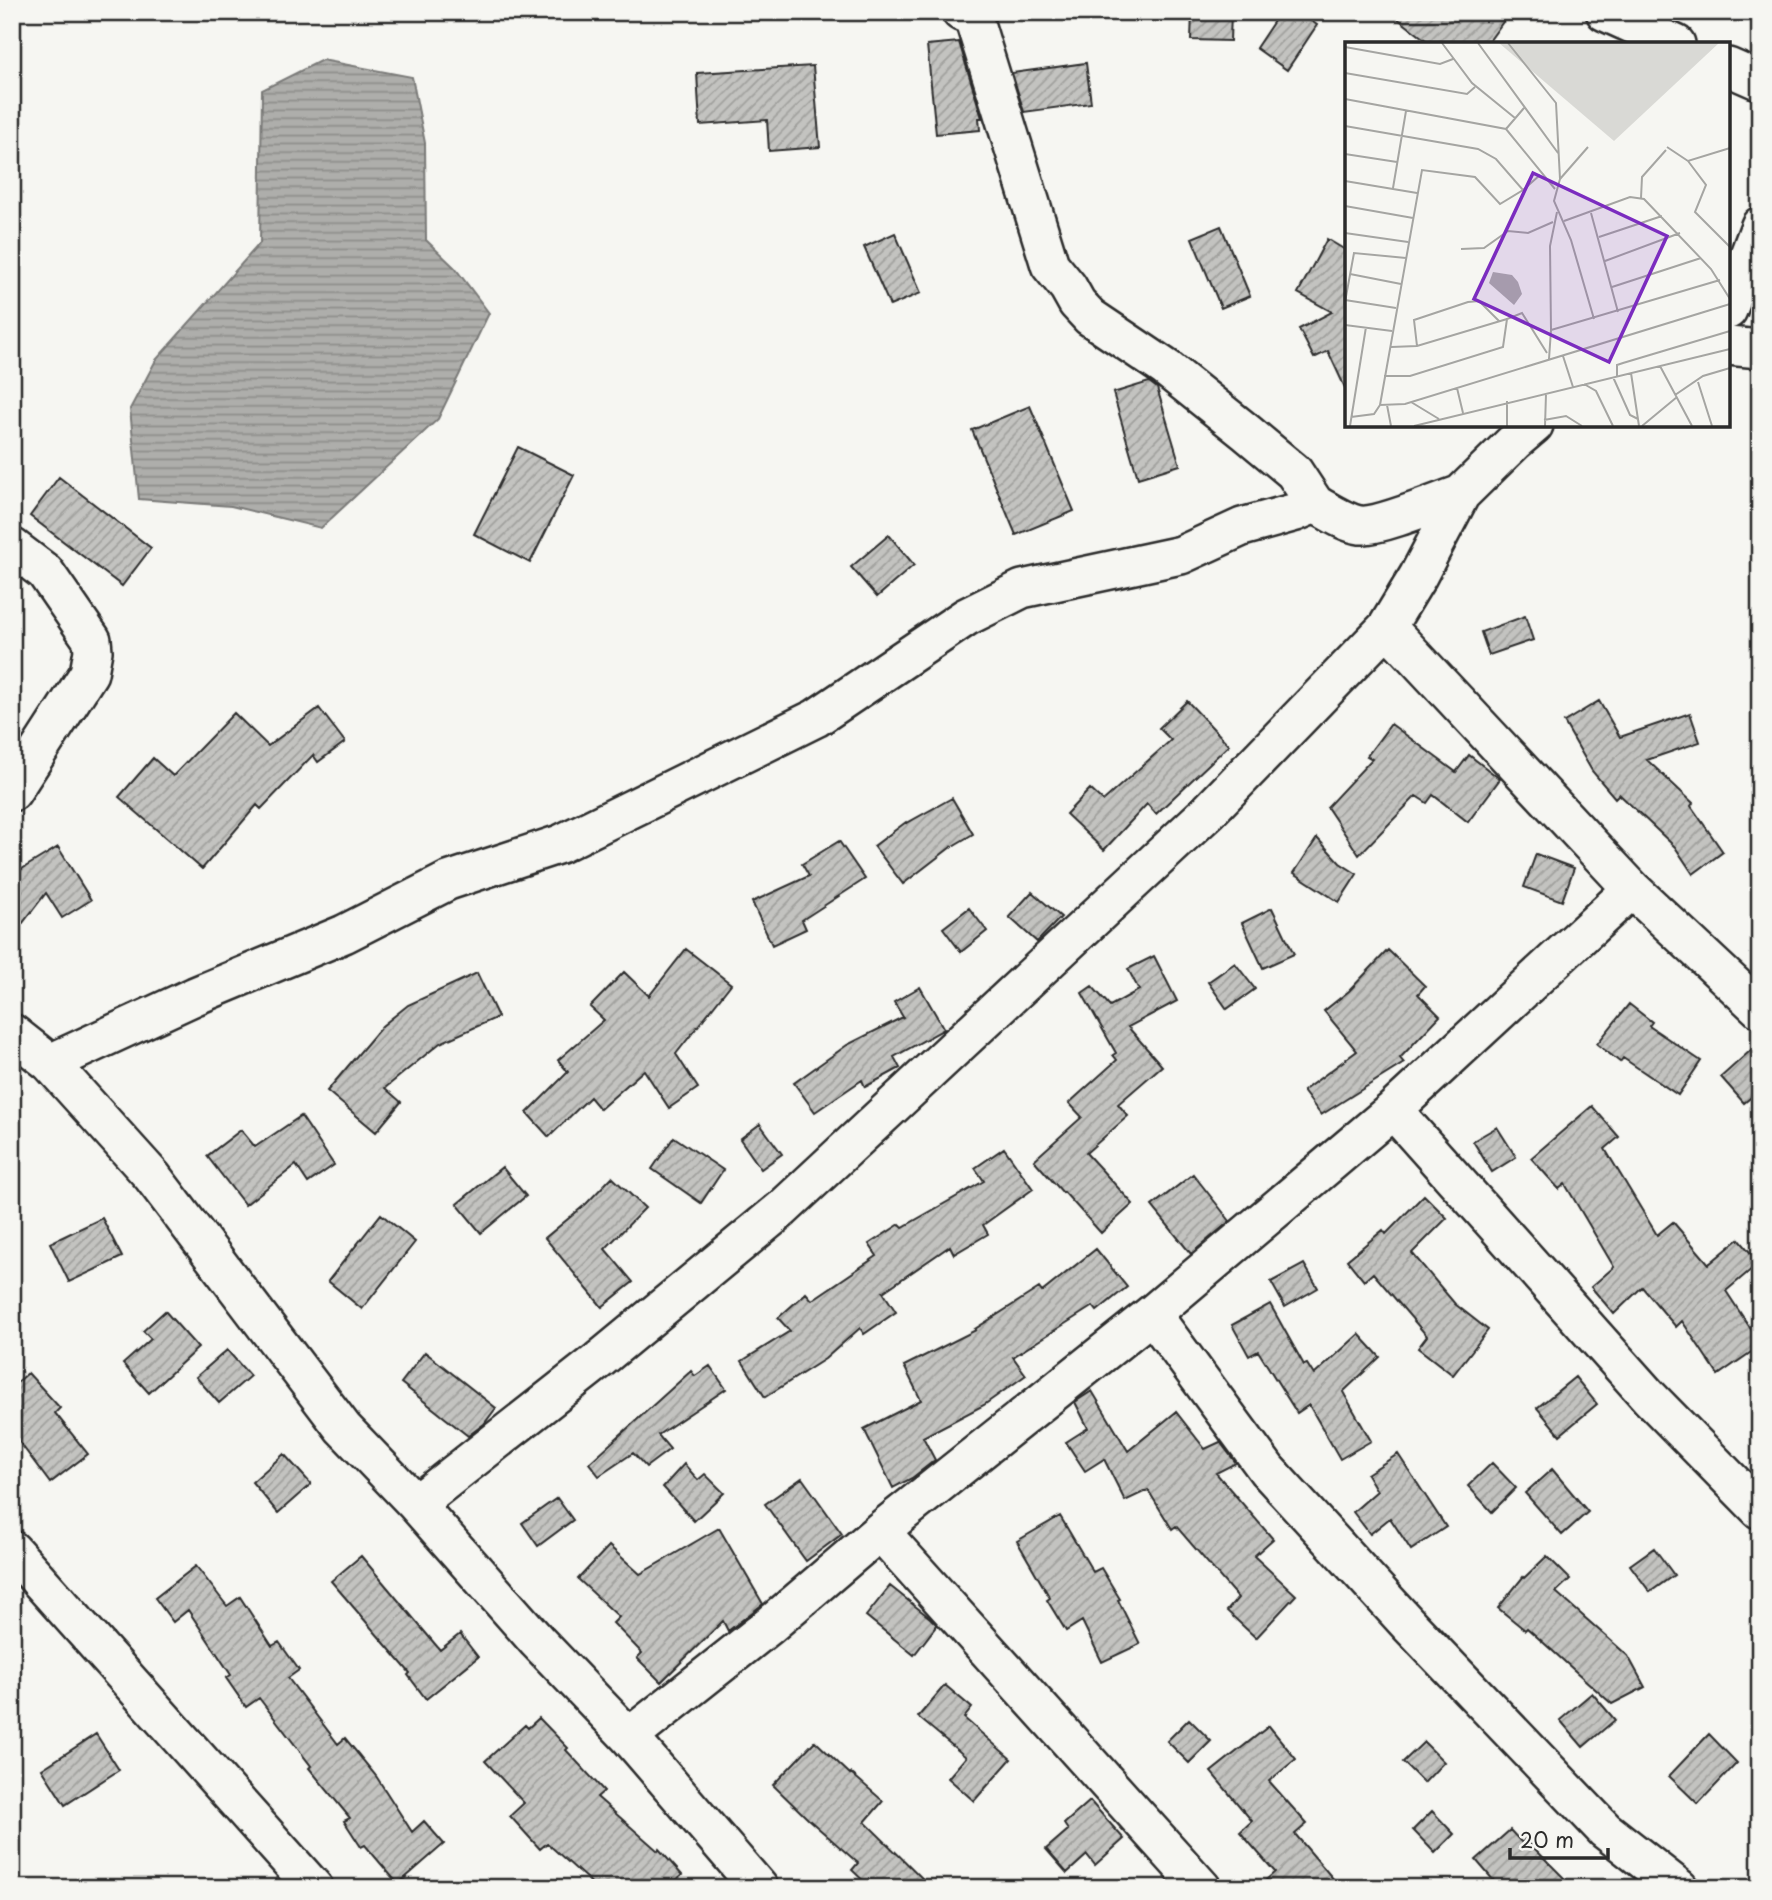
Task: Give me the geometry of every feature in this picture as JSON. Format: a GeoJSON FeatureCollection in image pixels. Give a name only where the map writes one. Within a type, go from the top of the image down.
{"type":"FeatureCollection","features":[{"type":"Feature","properties":{"kind":"street"},"geometry":{"type":"LineString","coordinates":[[961,12],[973,17],[1050,265],[1090,317],[1166,368],[1246,432],[1294,472],[1315,504],[1338,517],[1361,525],[1384,521],[1461,494]]}},
{"type":"Feature","properties":{"kind":"street"},"geometry":{"type":"LineString","coordinates":[[1605,12],[1672,42]]}},
{"type":"Feature","properties":{"kind":"street"},"geometry":{"type":"LineString","coordinates":[[1730,68],[1760,81]]}},
{"type":"Feature","properties":{"kind":"street"},"geometry":{"type":"LineString","coordinates":[[1730,305],[1760,226]]}},
{"type":"Feature","properties":{"kind":"street"},"geometry":{"type":"LineString","coordinates":[[1730,346],[1760,349]]}},
{"type":"Feature","properties":{"kind":"street"},"geometry":{"type":"LineString","coordinates":[[416,1504],[598,1361],[782,1209],[1209,811],[1387,627],[1418,576],[1461,494],[1532,427]]}},
{"type":"Feature","properties":{"kind":"street"},"geometry":{"type":"LineString","coordinates":[[50,1063],[195,996],[344,933],[448,881],[560,844],[816,718],[966,617],[1022,589],[1181,555],[1242,527],[1315,504]]}},
{"type":"Feature","properties":{"kind":"street"},"geometry":{"type":"LineString","coordinates":[[12,547],[45,572],[92,639],[93,651],[89,673],[12,792]]}},
{"type":"Feature","properties":{"kind":"street"},"geometry":{"type":"LineString","coordinates":[[1387,627],[1632,889],[1760,1009]]}},
{"type":"Feature","properties":{"kind":"street"},"geometry":{"type":"LineString","coordinates":[[629,1737],[769,1626],[880,1531],[1152,1314],[1393,1110],[1632,889]]}},
{"type":"Feature","properties":{"kind":"street"},"geometry":{"type":"LineString","coordinates":[[12,1034],[50,1063],[152,1177],[344,1429],[416,1504],[537,1641],[629,1737],[759,1888]]}},
{"type":"Feature","properties":{"kind":"street"},"geometry":{"type":"LineString","coordinates":[[1393,1110],[1649,1397],[1760,1510]]}},
{"type":"Feature","properties":{"kind":"street"},"geometry":{"type":"LineString","coordinates":[[1152,1314],[1266,1470],[1410,1626],[1605,1830],[1679,1888]]}},
{"type":"Feature","properties":{"kind":"street"},"geometry":{"type":"LineString","coordinates":[[880,1531],[1202,1888]]}},
{"type":"Feature","properties":{"kind":"street"},"geometry":{"type":"LineString","coordinates":[[12,1550],[314,1888]]}},
{"type":"Feature","properties":{"kind":"shaded area"},"geometry":{"type":"Polygon","coordinates":[[[322,60],[412,77],[425,143],[426,240],[455,268],[489,313],[438,419],[321,528],[231,506],[139,499],[130,409],[156,360],[260,243],[262,90],[322,60]]]}},
{"type":"Feature","properties":{"kind":"building"},"geometry":{"type":"Polygon","coordinates":[[[1192,12],[1231,12],[1230,41],[1191,40],[1192,12]]]}},
{"type":"Feature","properties":{"kind":"building"},"geometry":{"type":"Polygon","coordinates":[[[1280,12],[1299,12],[1317,25],[1287,70],[1256,48],[1280,12]]]}},
{"type":"Feature","properties":{"kind":"building"},"geometry":{"type":"Polygon","coordinates":[[[1389,12],[1510,12],[1488,42],[1428,42],[1389,12]]]}},
{"type":"Feature","properties":{"kind":"building"},"geometry":{"type":"Polygon","coordinates":[[[959,42],[982,118],[979,118],[980,130],[936,134],[927,45],[959,42]]]}},
{"type":"Feature","properties":{"kind":"building"},"geometry":{"type":"Polygon","coordinates":[[[1086,63],[1091,103],[1024,112],[1012,73],[1086,63]]]}},
{"type":"Feature","properties":{"kind":"building"},"geometry":{"type":"Polygon","coordinates":[[[813,66],[820,147],[769,151],[767,120],[700,125],[697,73],[813,66]]]}},
{"type":"Feature","properties":{"kind":"building"},"geometry":{"type":"Polygon","coordinates":[[[1221,226],[1250,296],[1221,308],[1192,238],[1221,226]]]}},
{"type":"Feature","properties":{"kind":"building"},"geometry":{"type":"Polygon","coordinates":[[[895,233],[921,293],[890,306],[864,247],[895,233]]]}},
{"type":"Feature","properties":{"kind":"building"},"geometry":{"type":"Polygon","coordinates":[[[1327,239],[1345,250],[1345,388],[1328,351],[1314,358],[1299,329],[1332,312],[1298,293],[1327,239]]]}},
{"type":"Feature","properties":{"kind":"building"},"geometry":{"type":"Polygon","coordinates":[[[1149,382],[1157,388],[1180,465],[1138,478],[1113,393],[1149,382]]]}},
{"type":"Feature","properties":{"kind":"building"},"geometry":{"type":"Polygon","coordinates":[[[1030,406],[1074,511],[1016,535],[972,430],[1030,406]]]}},
{"type":"Feature","properties":{"kind":"building"},"geometry":{"type":"Polygon","coordinates":[[[518,447],[574,475],[530,563],[474,534],[518,447]]]}},
{"type":"Feature","properties":{"kind":"building"},"geometry":{"type":"Polygon","coordinates":[[[59,477],[151,548],[122,586],[30,516],[59,477]]]}},
{"type":"Feature","properties":{"kind":"building"},"geometry":{"type":"Polygon","coordinates":[[[889,535],[914,565],[877,597],[851,567],[889,535]]]}},
{"type":"Feature","properties":{"kind":"building"},"geometry":{"type":"Polygon","coordinates":[[[1525,616],[1533,640],[1489,655],[1481,632],[1525,616]]]}},
{"type":"Feature","properties":{"kind":"building"},"geometry":{"type":"Polygon","coordinates":[[[1187,701],[1229,745],[1156,814],[1147,804],[1104,850],[1066,814],[1090,789],[1103,801],[1171,740],[1159,728],[1187,701]]]}},
{"type":"Feature","properties":{"kind":"building"},"geometry":{"type":"Polygon","coordinates":[[[1599,701],[1620,737],[1690,713],[1700,742],[1647,760],[1693,803],[1691,806],[1723,852],[1693,874],[1675,847],[1619,794],[1615,798],[1592,771],[1564,722],[1599,701]]]}},
{"type":"Feature","properties":{"kind":"building"},"geometry":{"type":"Polygon","coordinates":[[[319,708],[345,742],[318,762],[313,755],[261,809],[257,805],[202,869],[119,797],[153,758],[173,776],[234,713],[268,746],[319,708]]]}},
{"type":"Feature","properties":{"kind":"building"},"geometry":{"type":"Polygon","coordinates":[[[1391,724],[1456,772],[1469,755],[1500,779],[1468,822],[1433,795],[1427,803],[1416,796],[1359,855],[1327,807],[1372,759],[1367,756],[1391,724]]]}},
{"type":"Feature","properties":{"kind":"building"},"geometry":{"type":"Polygon","coordinates":[[[952,798],[973,834],[951,847],[903,884],[874,846],[906,822],[952,798]]]}},
{"type":"Feature","properties":{"kind":"building"},"geometry":{"type":"Polygon","coordinates":[[[1317,838],[1340,863],[1357,874],[1339,902],[1294,873],[1317,838]]]}},
{"type":"Feature","properties":{"kind":"building"},"geometry":{"type":"Polygon","coordinates":[[[839,841],[865,879],[802,920],[806,929],[772,945],[752,902],[809,876],[802,864],[839,841]]]}},
{"type":"Feature","properties":{"kind":"building"},"geometry":{"type":"Polygon","coordinates":[[[58,847],[91,900],[62,918],[46,893],[12,937],[12,875],[58,847]]]}},
{"type":"Feature","properties":{"kind":"building"},"geometry":{"type":"Polygon","coordinates":[[[1536,854],[1574,868],[1562,901],[1524,887],[1536,854]]]}},
{"type":"Feature","properties":{"kind":"building"},"geometry":{"type":"Polygon","coordinates":[[[1032,892],[1061,917],[1037,942],[1009,917],[1032,892]]]}},
{"type":"Feature","properties":{"kind":"building"},"geometry":{"type":"Polygon","coordinates":[[[969,908],[987,931],[961,952],[943,928],[969,908]]]}},
{"type":"Feature","properties":{"kind":"building"},"geometry":{"type":"Polygon","coordinates":[[[1272,908],[1294,954],[1263,968],[1242,923],[1272,908]]]}},
{"type":"Feature","properties":{"kind":"building"},"geometry":{"type":"Polygon","coordinates":[[[686,949],[731,984],[676,1054],[698,1088],[669,1108],[644,1070],[600,1109],[590,1097],[549,1137],[527,1113],[568,1072],[558,1060],[604,1020],[590,1007],[624,972],[649,996],[686,949]]]}},
{"type":"Feature","properties":{"kind":"building"},"geometry":{"type":"Polygon","coordinates":[[[1388,950],[1425,986],[1418,994],[1440,1016],[1400,1058],[1404,1063],[1321,1115],[1303,1091],[1357,1051],[1324,1011],[1349,991],[1388,950]]]}},
{"type":"Feature","properties":{"kind":"building"},"geometry":{"type":"Polygon","coordinates":[[[1154,956],[1177,1001],[1128,1027],[1162,1066],[1118,1104],[1128,1116],[1086,1153],[1133,1204],[1101,1233],[1034,1160],[1082,1117],[1069,1103],[1117,1060],[1113,1055],[1116,1053],[1082,993],[1092,986],[1110,1006],[1139,990],[1128,969],[1154,956]]]}},
{"type":"Feature","properties":{"kind":"building"},"geometry":{"type":"Polygon","coordinates":[[[1235,963],[1255,989],[1227,1009],[1208,982],[1235,963]]]}},
{"type":"Feature","properties":{"kind":"building"},"geometry":{"type":"Polygon","coordinates":[[[477,973],[498,1017],[440,1043],[385,1088],[401,1102],[376,1132],[327,1091],[382,1026],[408,1005],[477,973]]]}},
{"type":"Feature","properties":{"kind":"building"},"geometry":{"type":"Polygon","coordinates":[[[920,987],[944,1029],[894,1057],[900,1068],[865,1087],[862,1080],[815,1112],[794,1083],[847,1045],[903,1017],[894,1002],[920,987]]]}},
{"type":"Feature","properties":{"kind":"building"},"geometry":{"type":"Polygon","coordinates":[[[1629,1004],[1652,1022],[1649,1026],[1701,1061],[1678,1095],[1623,1058],[1620,1062],[1597,1044],[1629,1004]]]}},
{"type":"Feature","properties":{"kind":"building"},"geometry":{"type":"Polygon","coordinates":[[[1760,1042],[1760,1090],[1744,1103],[1721,1077],[1760,1042]]]}},
{"type":"Feature","properties":{"kind":"building"},"geometry":{"type":"Polygon","coordinates":[[[1592,1106],[1619,1137],[1605,1149],[1657,1235],[1673,1222],[1709,1264],[1739,1239],[1759,1263],[1726,1291],[1760,1346],[1718,1375],[1682,1321],[1676,1327],[1642,1287],[1614,1314],[1591,1287],[1614,1267],[1565,1184],[1559,1189],[1531,1158],[1592,1106]]]}},
{"type":"Feature","properties":{"kind":"building"},"geometry":{"type":"Polygon","coordinates":[[[301,1116],[334,1165],[308,1183],[296,1165],[245,1205],[207,1156],[241,1130],[255,1147],[301,1116]]]}},
{"type":"Feature","properties":{"kind":"building"},"geometry":{"type":"Polygon","coordinates":[[[760,1124],[782,1154],[761,1169],[740,1139],[760,1124]]]}},
{"type":"Feature","properties":{"kind":"building"},"geometry":{"type":"Polygon","coordinates":[[[1497,1127],[1516,1157],[1492,1172],[1473,1141],[1497,1127]]]}},
{"type":"Feature","properties":{"kind":"building"},"geometry":{"type":"Polygon","coordinates":[[[674,1137],[723,1170],[701,1203],[652,1169],[674,1137]]]}},
{"type":"Feature","properties":{"kind":"building"},"geometry":{"type":"Polygon","coordinates":[[[1004,1148],[1033,1189],[983,1225],[988,1234],[954,1254],[950,1246],[883,1292],[896,1312],[864,1334],[860,1328],[825,1359],[765,1397],[742,1361],[790,1331],[778,1318],[806,1293],[812,1300],[877,1256],[869,1244],[900,1224],[903,1227],[984,1181],[975,1168],[1004,1148]]]}},
{"type":"Feature","properties":{"kind":"building"},"geometry":{"type":"Polygon","coordinates":[[[502,1167],[526,1196],[481,1233],[457,1204],[502,1167]]]}},
{"type":"Feature","properties":{"kind":"building"},"geometry":{"type":"Polygon","coordinates":[[[1193,1174],[1230,1221],[1191,1254],[1152,1206],[1193,1174]]]}},
{"type":"Feature","properties":{"kind":"building"},"geometry":{"type":"Polygon","coordinates":[[[612,1177],[645,1208],[605,1249],[633,1282],[602,1307],[545,1238],[586,1204],[612,1177]]]}},
{"type":"Feature","properties":{"kind":"building"},"geometry":{"type":"Polygon","coordinates":[[[1424,1195],[1447,1218],[1412,1253],[1455,1304],[1488,1330],[1453,1375],[1418,1348],[1427,1336],[1373,1273],[1364,1281],[1347,1260],[1383,1230],[1386,1234],[1424,1195]]]}},
{"type":"Feature","properties":{"kind":"building"},"geometry":{"type":"Polygon","coordinates":[[[381,1214],[415,1242],[362,1309],[328,1281],[381,1214]]]}},
{"type":"Feature","properties":{"kind":"building"},"geometry":{"type":"Polygon","coordinates":[[[102,1218],[122,1257],[69,1282],[50,1243],[102,1218]]]}},
{"type":"Feature","properties":{"kind":"building"},"geometry":{"type":"Polygon","coordinates":[[[1096,1249],[1127,1287],[1097,1311],[1093,1306],[1013,1357],[1026,1375],[984,1405],[923,1437],[935,1460],[912,1478],[893,1488],[864,1429],[921,1400],[904,1366],[976,1330],[1039,1288],[1042,1292],[1096,1249]]]}},
{"type":"Feature","properties":{"kind":"building"},"geometry":{"type":"Polygon","coordinates":[[[1304,1264],[1318,1288],[1285,1307],[1271,1282],[1304,1264]]]}},
{"type":"Feature","properties":{"kind":"building"},"geometry":{"type":"Polygon","coordinates":[[[1270,1304],[1304,1365],[1307,1364],[1314,1375],[1359,1334],[1380,1357],[1343,1392],[1371,1441],[1340,1459],[1309,1405],[1297,1413],[1258,1351],[1249,1356],[1232,1325],[1270,1304]]]}},
{"type":"Feature","properties":{"kind":"building"},"geometry":{"type":"Polygon","coordinates":[[[165,1311],[198,1348],[149,1393],[123,1364],[151,1339],[143,1331],[165,1311]]]}},
{"type":"Feature","properties":{"kind":"building"},"geometry":{"type":"Polygon","coordinates":[[[227,1350],[250,1376],[219,1403],[196,1377],[227,1350]]]}},
{"type":"Feature","properties":{"kind":"building"},"geometry":{"type":"Polygon","coordinates":[[[425,1352],[496,1408],[484,1424],[468,1436],[401,1383],[425,1352]]]}},
{"type":"Feature","properties":{"kind":"building"},"geometry":{"type":"Polygon","coordinates":[[[710,1366],[726,1389],[658,1435],[670,1449],[646,1467],[633,1453],[599,1476],[589,1463],[691,1371],[695,1376],[710,1366]]]}},
{"type":"Feature","properties":{"kind":"building"},"geometry":{"type":"Polygon","coordinates":[[[28,1373],[60,1408],[55,1413],[88,1454],[50,1483],[12,1432],[12,1387],[28,1373]]]}},
{"type":"Feature","properties":{"kind":"building"},"geometry":{"type":"Polygon","coordinates":[[[1575,1377],[1597,1404],[1560,1435],[1537,1408],[1575,1377]]]}},
{"type":"Feature","properties":{"kind":"building"},"geometry":{"type":"Polygon","coordinates":[[[1092,1391],[1128,1451],[1176,1412],[1205,1449],[1220,1442],[1236,1463],[1216,1473],[1273,1539],[1254,1556],[1296,1595],[1256,1638],[1227,1611],[1238,1598],[1176,1526],[1172,1529],[1148,1490],[1125,1501],[1104,1459],[1085,1471],[1066,1442],[1088,1428],[1075,1402],[1092,1391]]]}},
{"type":"Feature","properties":{"kind":"building"},"geometry":{"type":"Polygon","coordinates":[[[284,1454],[311,1484],[278,1513],[252,1482],[284,1454]]]}},
{"type":"Feature","properties":{"kind":"building"},"geometry":{"type":"Polygon","coordinates":[[[1398,1454],[1446,1527],[1411,1550],[1390,1518],[1370,1534],[1353,1512],[1377,1491],[1367,1474],[1398,1454]]]}},
{"type":"Feature","properties":{"kind":"building"},"geometry":{"type":"Polygon","coordinates":[[[1492,1463],[1516,1488],[1492,1512],[1468,1486],[1492,1463]]]}},
{"type":"Feature","properties":{"kind":"building"},"geometry":{"type":"Polygon","coordinates":[[[684,1464],[698,1480],[705,1474],[724,1493],[694,1521],[663,1487],[684,1464]]]}},
{"type":"Feature","properties":{"kind":"building"},"geometry":{"type":"Polygon","coordinates":[[[1552,1469],[1588,1512],[1562,1535],[1525,1493],[1552,1469]]]}},
{"type":"Feature","properties":{"kind":"building"},"geometry":{"type":"Polygon","coordinates":[[[802,1478],[842,1534],[806,1561],[765,1504],[802,1478]]]}},
{"type":"Feature","properties":{"kind":"building"},"geometry":{"type":"Polygon","coordinates":[[[557,1498],[573,1520],[538,1546],[522,1523],[557,1498]]]}},
{"type":"Feature","properties":{"kind":"building"},"geometry":{"type":"Polygon","coordinates":[[[1060,1516],[1093,1572],[1101,1568],[1120,1599],[1118,1600],[1140,1644],[1102,1662],[1082,1621],[1066,1631],[1017,1541],[1060,1516]]]}},
{"type":"Feature","properties":{"kind":"building"},"geometry":{"type":"Polygon","coordinates":[[[719,1528],[763,1604],[728,1631],[723,1621],[661,1682],[637,1658],[642,1653],[613,1623],[619,1617],[578,1579],[609,1546],[640,1574],[719,1528]]]}},
{"type":"Feature","properties":{"kind":"building"},"geometry":{"type":"Polygon","coordinates":[[[1654,1548],[1674,1575],[1650,1592],[1630,1565],[1654,1548]]]}},
{"type":"Feature","properties":{"kind":"building"},"geometry":{"type":"Polygon","coordinates":[[[361,1556],[440,1650],[460,1634],[478,1657],[426,1699],[408,1675],[410,1673],[331,1581],[361,1556]]]}},
{"type":"Feature","properties":{"kind":"building"},"geometry":{"type":"Polygon","coordinates":[[[1547,1556],[1570,1579],[1556,1592],[1628,1656],[1645,1687],[1612,1704],[1527,1628],[1525,1630],[1498,1608],[1523,1577],[1547,1556]]]}},
{"type":"Feature","properties":{"kind":"building"},"geometry":{"type":"Polygon","coordinates":[[[196,1566],[227,1606],[240,1597],[272,1646],[279,1642],[299,1670],[288,1678],[338,1744],[345,1738],[376,1776],[412,1832],[424,1821],[444,1844],[398,1884],[365,1845],[361,1847],[344,1821],[350,1818],[309,1768],[311,1766],[259,1698],[246,1707],[226,1678],[231,1675],[188,1610],[173,1622],[155,1598],[196,1566]]]}},
{"type":"Feature","properties":{"kind":"building"},"geometry":{"type":"Polygon","coordinates":[[[890,1586],[937,1625],[914,1655],[866,1616],[890,1586]]]}},
{"type":"Feature","properties":{"kind":"building"},"geometry":{"type":"Polygon","coordinates":[[[945,1685],[972,1708],[964,1718],[1011,1759],[974,1801],[948,1778],[966,1757],[918,1717],[945,1685]]]}},
{"type":"Feature","properties":{"kind":"building"},"geometry":{"type":"Polygon","coordinates":[[[1592,1693],[1615,1720],[1583,1747],[1560,1720],[1592,1693]]]}},
{"type":"Feature","properties":{"kind":"building"},"geometry":{"type":"Polygon","coordinates":[[[539,1718],[604,1791],[597,1797],[658,1851],[659,1849],[682,1875],[667,1888],[597,1888],[547,1843],[540,1849],[510,1816],[524,1803],[485,1761],[525,1725],[528,1728],[539,1718]]]}},
{"type":"Feature","properties":{"kind":"building"},"geometry":{"type":"Polygon","coordinates":[[[1189,1719],[1211,1741],[1189,1763],[1167,1741],[1189,1719]]]}},
{"type":"Feature","properties":{"kind":"building"},"geometry":{"type":"Polygon","coordinates":[[[1269,1726],[1296,1759],[1269,1781],[1307,1824],[1295,1834],[1341,1888],[1257,1888],[1275,1872],[1240,1832],[1252,1821],[1211,1772],[1269,1726]]]}},
{"type":"Feature","properties":{"kind":"building"},"geometry":{"type":"Polygon","coordinates":[[[96,1734],[119,1770],[65,1805],[42,1769],[96,1734]]]}},
{"type":"Feature","properties":{"kind":"building"},"geometry":{"type":"Polygon","coordinates":[[[1709,1734],[1737,1763],[1698,1804],[1669,1776],[1709,1734]]]}},
{"type":"Feature","properties":{"kind":"building"},"geometry":{"type":"Polygon","coordinates":[[[815,1741],[883,1801],[865,1822],[932,1888],[871,1888],[852,1870],[858,1863],[773,1785],[815,1741]]]}},
{"type":"Feature","properties":{"kind":"building"},"geometry":{"type":"Polygon","coordinates":[[[1424,1742],[1444,1762],[1424,1783],[1403,1762],[1424,1742]]]}},
{"type":"Feature","properties":{"kind":"building"},"geometry":{"type":"Polygon","coordinates":[[[1090,1801],[1124,1839],[1095,1865],[1087,1855],[1067,1873],[1046,1849],[1068,1830],[1064,1824],[1090,1801]]]}},
{"type":"Feature","properties":{"kind":"building"},"geometry":{"type":"Polygon","coordinates":[[[1432,1811],[1454,1834],[1435,1853],[1413,1830],[1432,1811]]]}},
{"type":"Feature","properties":{"kind":"building"},"geometry":{"type":"Polygon","coordinates":[[[1510,1830],[1522,1843],[1525,1839],[1574,1888],[1500,1888],[1476,1860],[1510,1830]]]}}]}
